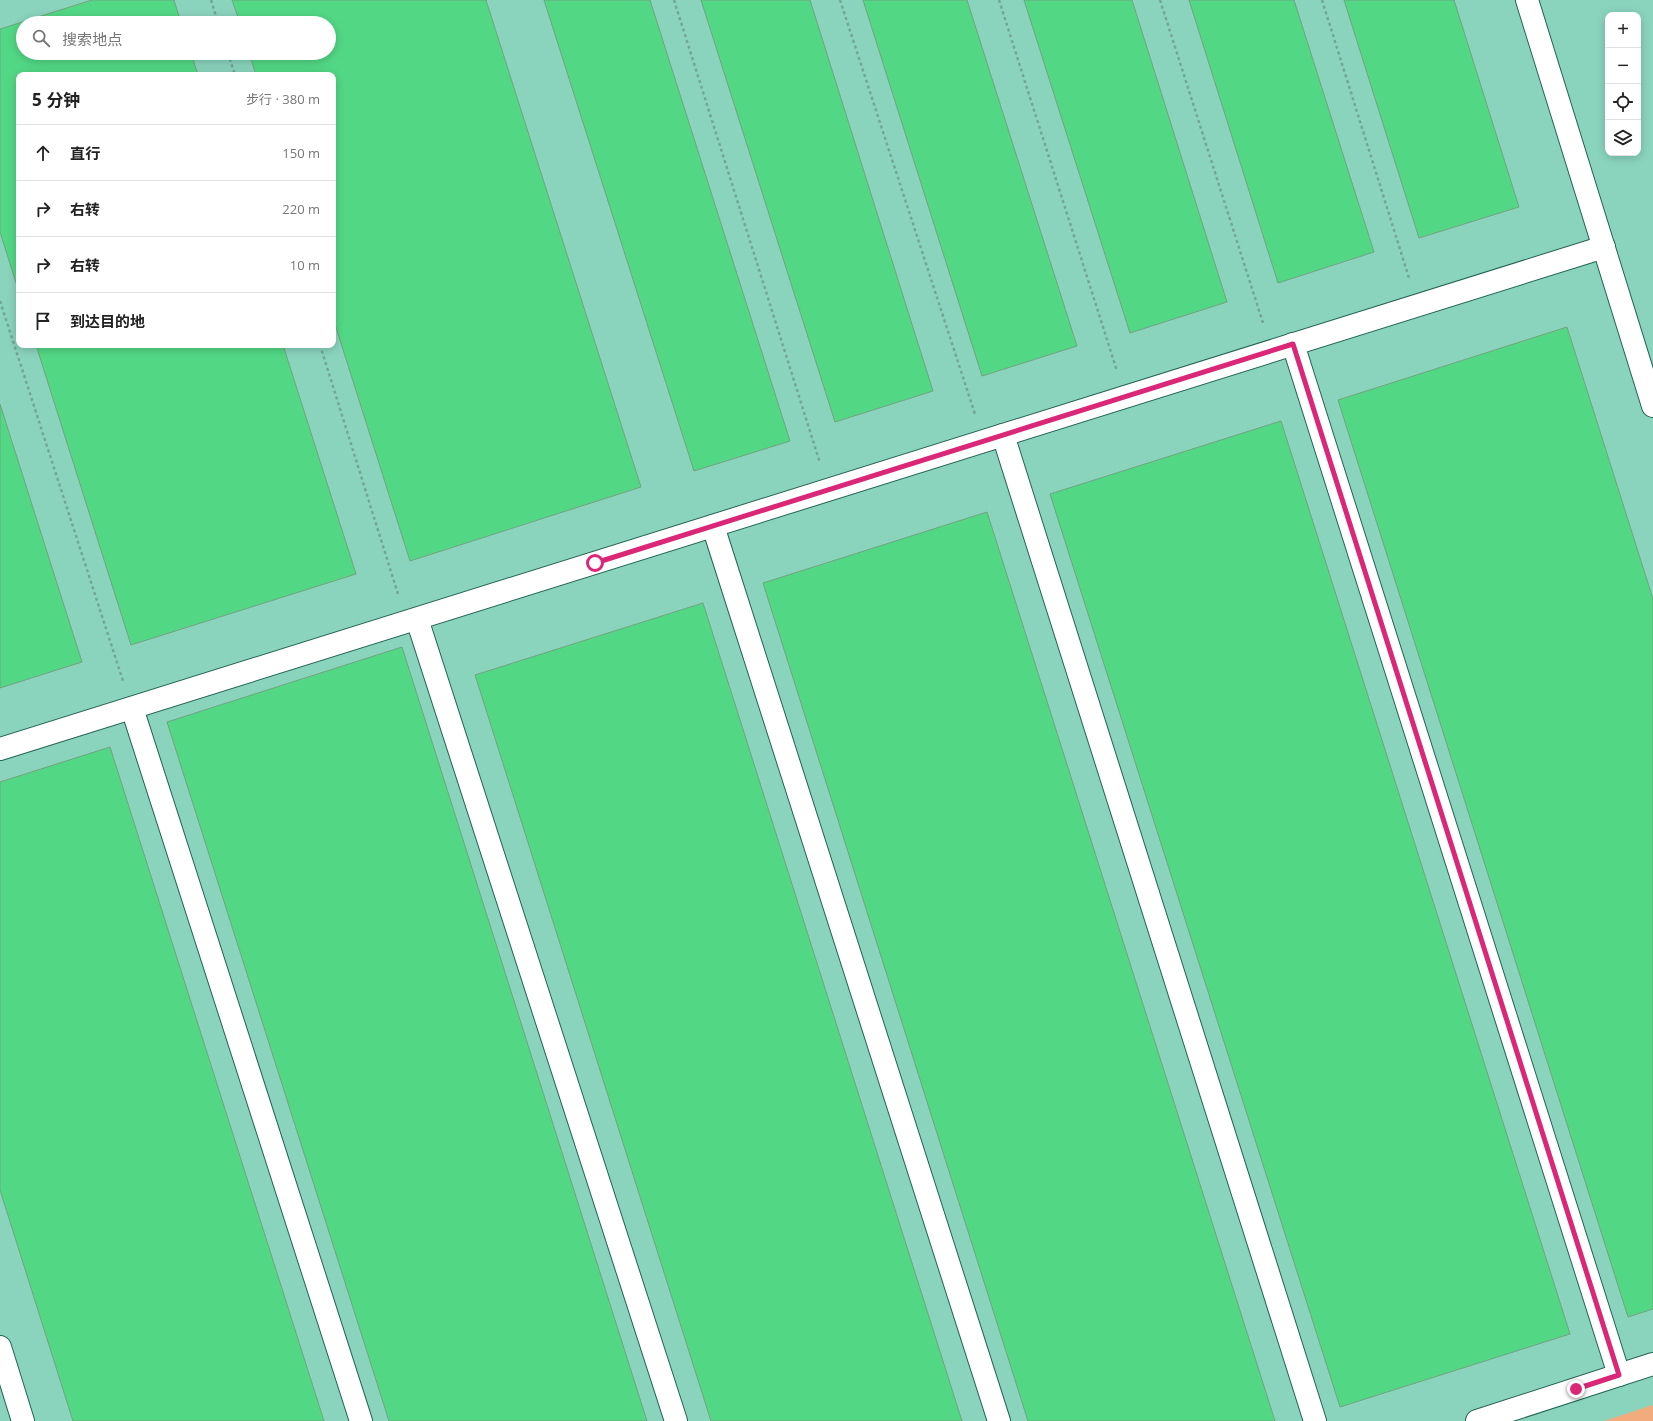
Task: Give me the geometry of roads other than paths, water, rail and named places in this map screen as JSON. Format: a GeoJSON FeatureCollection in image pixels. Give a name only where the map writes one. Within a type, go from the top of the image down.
{"type":"FeatureCollection","features":[{"type":"Feature","properties":{"kind":"lane"},"geometry":{"type":"LineString","coordinates":[[1527,0],[1653,406]]}},
{"type":"Feature","properties":{"kind":"lane"},"geometry":{"type":"LineString","coordinates":[[0,749],[1604,247]]}},
{"type":"Feature","properties":{"kind":"lane"},"geometry":{"type":"LineString","coordinates":[[1293,344],[1619,1375]]}},
{"type":"Feature","properties":{"kind":"lane"},"geometry":{"type":"LineString","coordinates":[[993,438],[1315,1421]]}},
{"type":"Feature","properties":{"kind":"lane"},"geometry":{"type":"LineString","coordinates":[[713,526],[999,1421]]}},
{"type":"Feature","properties":{"kind":"lane"},"geometry":{"type":"LineString","coordinates":[[412,620],[676,1421]]}},
{"type":"Feature","properties":{"kind":"lane"},"geometry":{"type":"LineString","coordinates":[[132,708],[361,1421]]}},
{"type":"Feature","properties":{"kind":"lane"},"geometry":{"type":"LineString","coordinates":[[0,1348],[24,1421]]}},
{"type":"Feature","properties":{"kind":"lane"},"geometry":{"type":"LineString","coordinates":[[1477,1421],[1653,1364]]}}]}
